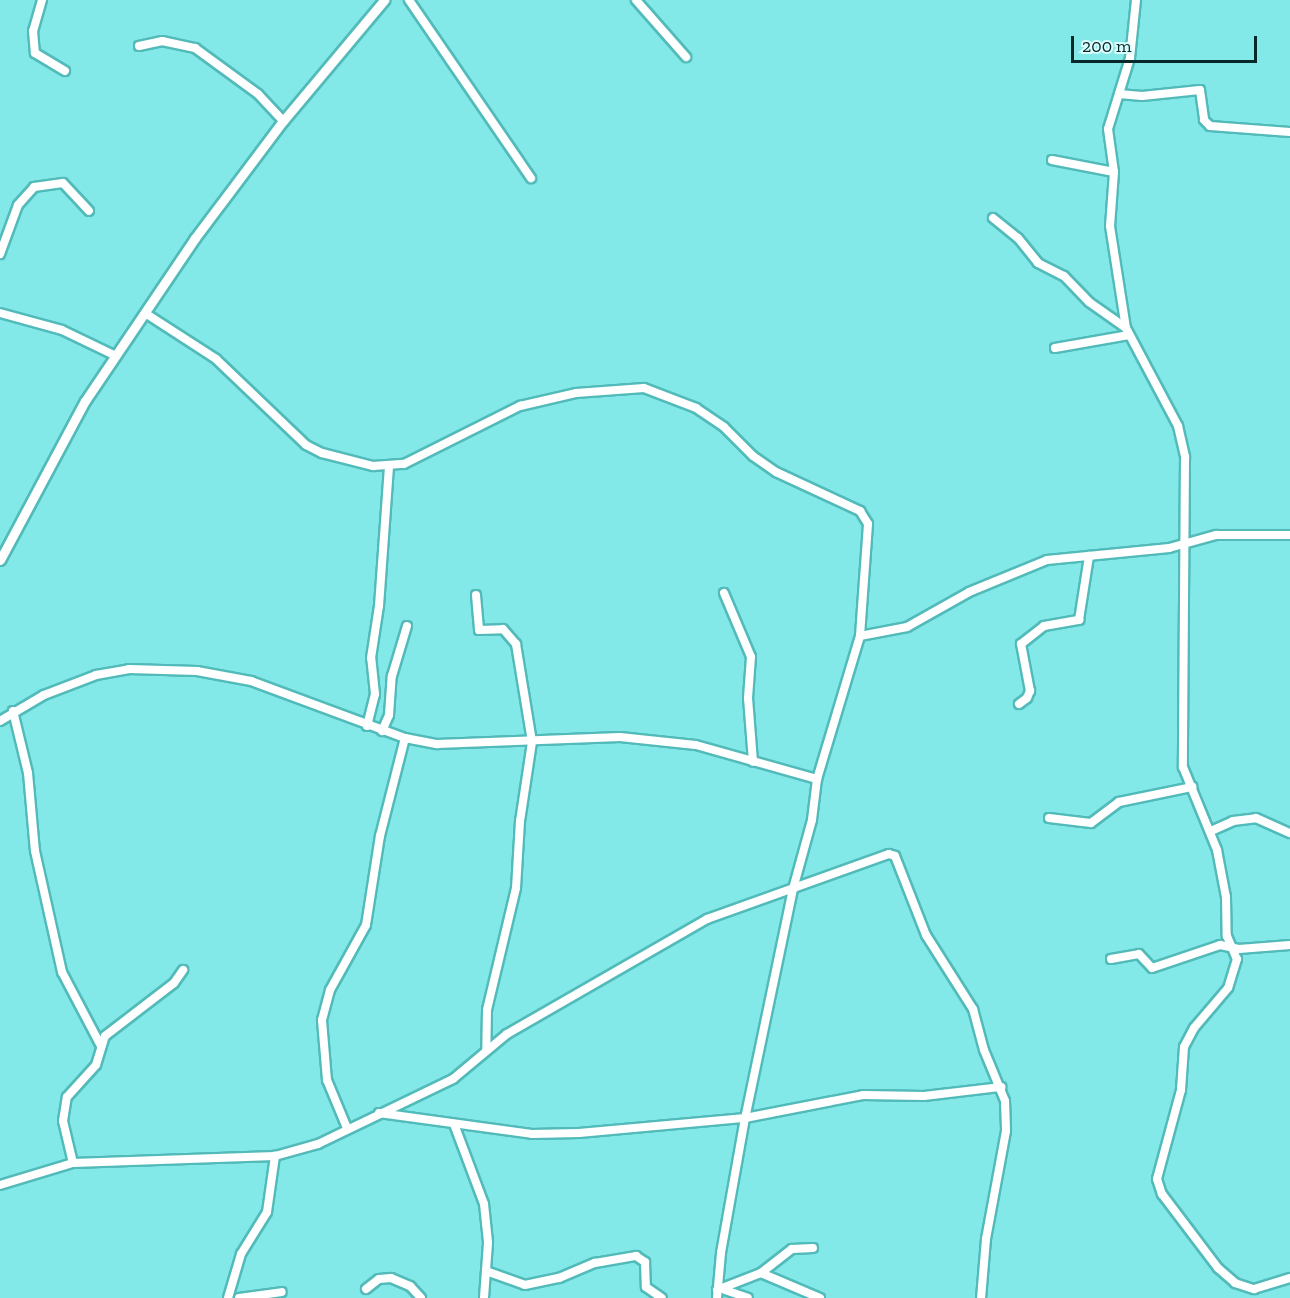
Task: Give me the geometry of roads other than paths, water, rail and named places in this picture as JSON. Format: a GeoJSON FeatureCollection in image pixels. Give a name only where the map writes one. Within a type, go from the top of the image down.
{"type":"FeatureCollection","features":[{"type":"Feature","properties":{"kind":"main road"},"geometry":{"type":"LineString","coordinates":[[0,560],[65,435],[116,356],[283,121],[384,0]]}},
{"type":"Feature","properties":{"kind":"street"},"geometry":{"type":"LineString","coordinates":[[42,0],[33,31],[35,53],[65,71]]}},
{"type":"Feature","properties":{"kind":"street"},"geometry":{"type":"LineString","coordinates":[[410,0],[531,178]]}},
{"type":"Feature","properties":{"kind":"street"},"geometry":{"type":"LineString","coordinates":[[636,0],[686,57]]}},
{"type":"Feature","properties":{"kind":"street"},"geometry":{"type":"LineString","coordinates":[[1136,0],[1130,58],[1108,129],[1114,172],[1110,226],[1127,331],[1182,441],[1183,756],[1192,787],[1211,831],[1226,897],[1227,936],[1237,959],[1228,988],[1194,1028],[1184,1047],[1181,1090],[1158,1167],[1158,1187],[1218,1268],[1235,1283],[1254,1289],[1290,1278]]}},
{"type":"Feature","properties":{"kind":"street"},"geometry":{"type":"LineString","coordinates":[[139,46],[162,41],[195,48],[258,94],[283,121]]}},
{"type":"Feature","properties":{"kind":"street"},"geometry":{"type":"LineString","coordinates":[[1119,94],[1142,96],[1200,90],[1204,120],[1210,126],[1290,132]]}},
{"type":"Feature","properties":{"kind":"street"},"geometry":{"type":"LineString","coordinates":[[1052,160],[1114,172]]}},
{"type":"Feature","properties":{"kind":"street"},"geometry":{"type":"LineString","coordinates":[[0,254],[18,205],[34,187],[63,183],[89,211]]}},
{"type":"Feature","properties":{"kind":"street"},"geometry":{"type":"LineString","coordinates":[[993,218],[1018,238],[1038,263],[1064,276],[1089,302],[1127,331]]}},
{"type":"Feature","properties":{"kind":"street"},"geometry":{"type":"LineString","coordinates":[[0,313],[62,330],[116,356]]}},
{"type":"Feature","properties":{"kind":"street"},"geometry":{"type":"LineString","coordinates":[[146,313],[216,358],[306,445],[354,462],[389,467],[404,464],[520,406],[620,387],[644,388],[696,408],[724,427],[753,456],[776,472],[860,511],[868,524],[869,550],[860,636],[818,779],[812,820],[793,889],[745,1118],[720,1293]]}},
{"type":"Feature","properties":{"kind":"street"},"geometry":{"type":"LineString","coordinates":[[1055,348],[1127,331]]}},
{"type":"Feature","properties":{"kind":"street"},"geometry":{"type":"LineString","coordinates":[[367,726],[375,694],[371,658],[380,606],[389,467]]}},
{"type":"Feature","properties":{"kind":"street"},"geometry":{"type":"LineString","coordinates":[[860,636],[907,627],[969,591],[1047,561],[1184,545],[1239,533],[1290,535]]}},
{"type":"Feature","properties":{"kind":"street"},"geometry":{"type":"LineString","coordinates":[[1019,704],[1027,698],[1030,691],[1021,644],[1044,626],[1078,620],[1089,556]]}},
{"type":"Feature","properties":{"kind":"street"},"geometry":{"type":"LineString","coordinates":[[724,594],[751,657],[748,698],[753,762]]}},
{"type":"Feature","properties":{"kind":"street"},"geometry":{"type":"LineString","coordinates":[[476,595],[479,630],[503,630],[516,644],[532,742],[520,821],[516,888],[487,1010],[486,1049]]}},
{"type":"Feature","properties":{"kind":"street"},"geometry":{"type":"LineString","coordinates":[[382,731],[391,708],[392,676],[407,626]]}},
{"type":"Feature","properties":{"kind":"street"},"geometry":{"type":"LineString","coordinates":[[0,721],[44,694],[96,675],[129,669],[162,669],[251,681],[367,726],[405,738],[437,744],[620,737],[696,745],[818,779]]}},
{"type":"Feature","properties":{"kind":"street"},"geometry":{"type":"LineString","coordinates":[[14,711],[28,773],[35,851],[62,972],[101,1046]]}},
{"type":"Feature","properties":{"kind":"street"},"geometry":{"type":"LineString","coordinates":[[347,1128],[327,1080],[322,1020],[330,990],[366,925],[378,846],[405,738]]}},
{"type":"Feature","properties":{"kind":"street"},"geometry":{"type":"LineString","coordinates":[[1049,818],[1091,824],[1119,802],[1192,787]]}},
{"type":"Feature","properties":{"kind":"street"},"geometry":{"type":"LineString","coordinates":[[1211,831],[1233,821],[1256,818],[1290,832]]}},
{"type":"Feature","properties":{"kind":"street"},"geometry":{"type":"LineString","coordinates":[[0,1185],[73,1163],[275,1156],[318,1144],[377,1113],[453,1079],[486,1049],[577,991],[707,920],[884,855],[895,856],[926,935],[973,1009],[986,1058],[1001,1087],[1006,1131],[986,1239],[981,1298]]}},
{"type":"Feature","properties":{"kind":"street"},"geometry":{"type":"LineString","coordinates":[[1111,958],[1138,954],[1152,968],[1189,952],[1220,945],[1233,948],[1290,945]]}},
{"type":"Feature","properties":{"kind":"street"},"geometry":{"type":"LineString","coordinates":[[73,1163],[65,1137],[63,1109],[67,1097],[96,1065],[101,1046],[113,1028],[153,1001],[183,970]]}},
{"type":"Feature","properties":{"kind":"street"},"geometry":{"type":"LineString","coordinates":[[377,1113],[532,1134],[579,1133],[745,1118],[863,1095],[924,1096],[1001,1087]]}},
{"type":"Feature","properties":{"kind":"street"},"geometry":{"type":"LineString","coordinates":[[454,1124],[484,1204],[488,1243],[484,1298]]}},
{"type":"Feature","properties":{"kind":"street"},"geometry":{"type":"LineString","coordinates":[[228,1298],[241,1254],[267,1212],[275,1156]]}},
{"type":"Feature","properties":{"kind":"street"},"geometry":{"type":"LineString","coordinates":[[720,1293],[736,1281],[761,1273],[792,1249],[813,1248]]}},
{"type":"Feature","properties":{"kind":"street"},"geometry":{"type":"LineString","coordinates":[[486,1271],[525,1285],[559,1278],[595,1263],[636,1256],[645,1262],[646,1287],[662,1298]]}},
{"type":"Feature","properties":{"kind":"street"},"geometry":{"type":"LineString","coordinates":[[761,1273],[820,1298]]}},
{"type":"Feature","properties":{"kind":"street"},"geometry":{"type":"LineString","coordinates":[[366,1290],[379,1278],[391,1278],[410,1286],[421,1298]]}},
{"type":"Feature","properties":{"kind":"street"},"geometry":{"type":"LineString","coordinates":[[239,1298],[282,1292]]}},
{"type":"Feature","properties":{"kind":"street"},"geometry":{"type":"LineString","coordinates":[[720,1293],[748,1298]]}}]}
